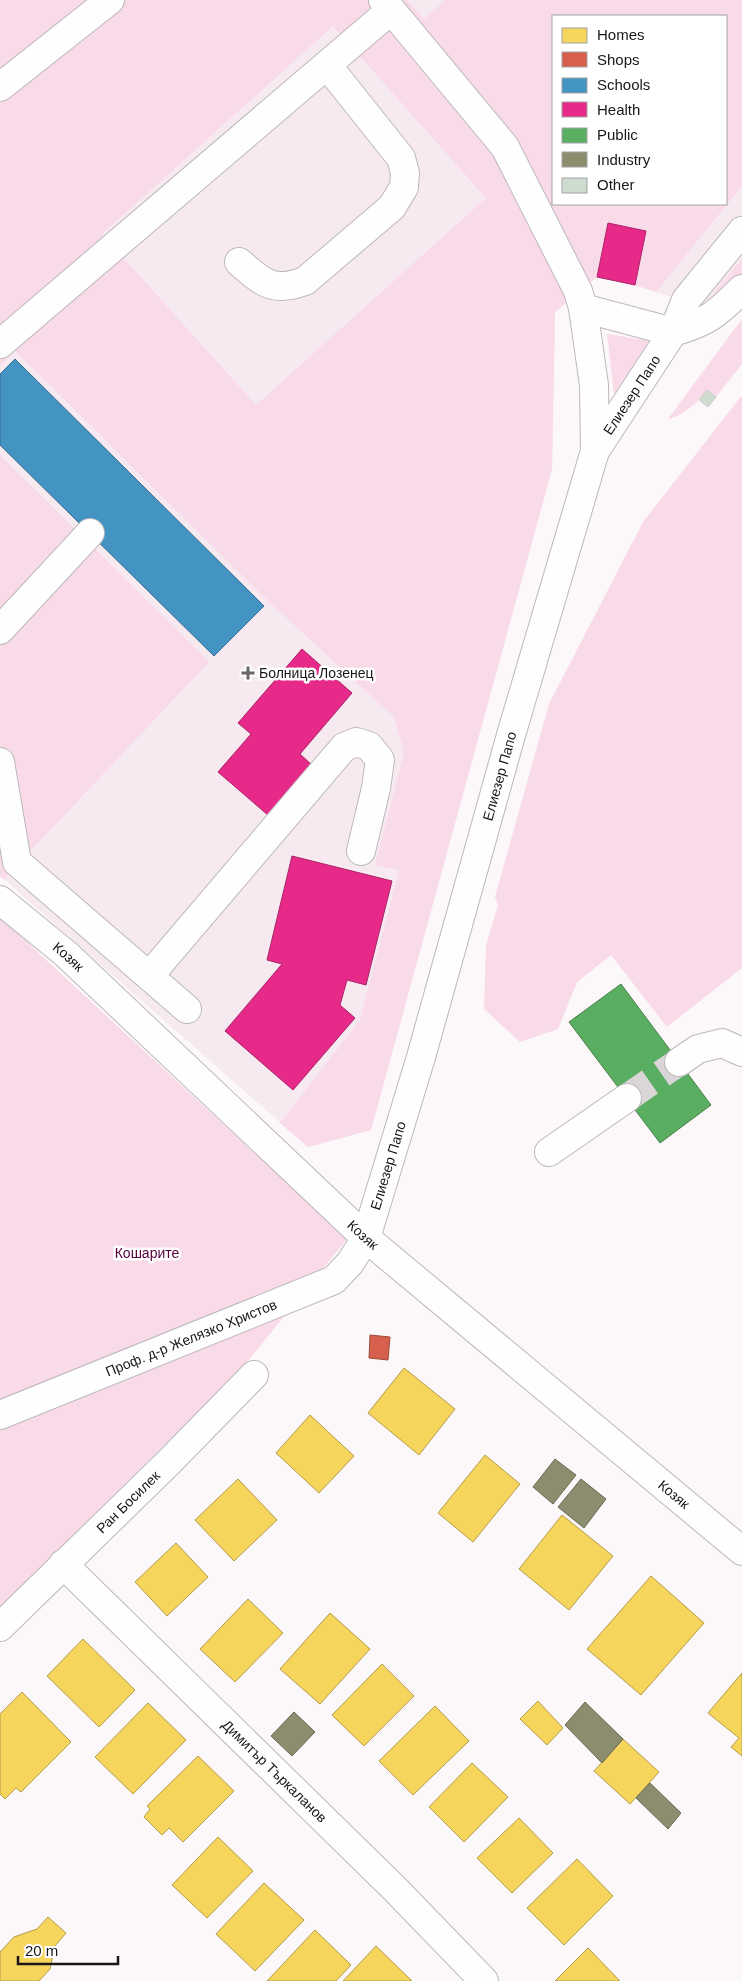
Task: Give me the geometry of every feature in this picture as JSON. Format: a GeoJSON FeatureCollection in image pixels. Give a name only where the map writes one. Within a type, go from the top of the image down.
{"type":"FeatureCollection","features":[{"type":"Feature","properties":{"kind":"street"},"geometry":{"type":"LineString","coordinates":[[0,87],[110,0]]}},
{"type":"Feature","properties":{"kind":"street"},"geometry":{"type":"LineString","coordinates":[[0,344],[327,65],[387,5],[505,147],[578,291],[583,308],[594,384],[595,451]]}},
{"type":"Feature","properties":{"kind":"street"},"geometry":{"type":"LineString","coordinates":[[239,262],[261,282],[275,286],[290,287],[305,281],[392,207],[404,187],[405,173],[401,158],[327,65]]}},
{"type":"Feature","properties":{"kind":"street","name":"Елиезер Папо"},"geometry":{"type":"LineString","coordinates":[[366,1238],[421,1057],[511,736],[595,451],[673,332],[686,300],[742,231]]}},
{"type":"Feature","properties":{"kind":"street"},"geometry":{"type":"LineString","coordinates":[[583,308],[673,332],[694,326],[715,315],[742,289]]}},
{"type":"Feature","properties":{"kind":"street"},"geometry":{"type":"LineString","coordinates":[[0,630],[90,533]]}},
{"type":"Feature","properties":{"kind":"street"},"geometry":{"type":"LineString","coordinates":[[149,976],[344,747],[356,742],[369,746],[380,760],[376,788],[361,851]]}},
{"type":"Feature","properties":{"kind":"street"},"geometry":{"type":"LineString","coordinates":[[0,762],[18,862],[186,1009]]}},
{"type":"Feature","properties":{"kind":"street","name":"Козяк"},"geometry":{"type":"LineString","coordinates":[[0,900],[66,954],[366,1238],[742,1551]]}},
{"type":"Feature","properties":{"kind":"street"},"geometry":{"type":"LineString","coordinates":[[679,1062],[698,1049],[722,1043],[742,1052]]}},
{"type":"Feature","properties":{"kind":"street"},"geometry":{"type":"LineString","coordinates":[[549,1152],[627,1098]]}},
{"type":"Feature","properties":{"kind":"street","name":"Проф. д-р Желязко Христов"},"geometry":{"type":"LineString","coordinates":[[0,1415],[334,1280],[339,1277],[350,1263],[366,1238]]}},
{"type":"Feature","properties":{"kind":"street","name":"Ран Босилек"},"geometry":{"type":"LineString","coordinates":[[0,1627],[169,1462],[254,1375]]}},
{"type":"Feature","properties":{"kind":"street","name":"Димитър Търкаланов"},"geometry":{"type":"LineString","coordinates":[[64,1564],[395,1890],[484,1981]]}},
{"type":"Feature","properties":{"kind":"shaded area","name":"Болница Лозенец"},"geometry":{"type":"Polygon","coordinates":[[[0,0],[742,0],[742,259],[702,307],[635,285],[597,277],[555,312],[552,469],[371,1130],[308,1147],[0,876],[0,0]]]}},
{"type":"Feature","properties":{"kind":"green space"},"geometry":{"type":"Polygon","coordinates":[[[0,0],[407,0],[424,19],[445,0],[742,0],[742,186],[727,204],[727,15],[552,15],[552,205],[727,205],[656,292],[635,285],[646,231],[608,224],[597,277],[555,312],[552,469],[371,1130],[308,1147],[280,1123],[360,1020],[399,870],[375,865],[404,753],[394,717],[268,601],[15,351],[0,366],[0,0]],[[333,26],[102,234],[256,405],[486,198],[333,26]]]}},
{"type":"Feature","properties":{"kind":"green space"},"geometry":{"type":"Polygon","coordinates":[[[742,259],[742,276],[718,304],[702,307],[742,259]]]}},
{"type":"Feature","properties":{"kind":"green space"},"geometry":{"type":"Polygon","coordinates":[[[742,319],[742,364],[716,397],[707,390],[690,408],[668,419],[742,319]]]}},
{"type":"Feature","properties":{"kind":"green space"},"geometry":{"type":"Polygon","coordinates":[[[607,334],[651,341],[614,394],[607,334]]]}},
{"type":"Feature","properties":{"kind":"green space"},"geometry":{"type":"Polygon","coordinates":[[[742,395],[742,968],[667,1027],[611,955],[577,982],[558,1029],[520,1042],[484,1009],[486,945],[498,905],[495,897],[549,704],[643,522],[742,395]]]}},
{"type":"Feature","properties":{"kind":"green space"},"geometry":{"type":"Polygon","coordinates":[[[0,455],[209,662],[4,879],[0,876],[0,455]]]}},
{"type":"Feature","properties":{"kind":"green space","name":"Кошарите"},"geometry":{"type":"Polygon","coordinates":[[[0,917],[347,1239],[243,1367],[0,1608],[0,917]]]}},
{"type":"Feature","properties":{"kind":"building: Homes"},"geometry":{"type":"Polygon","coordinates":[[[404,1368],[455,1409],[419,1455],[368,1413],[404,1368]]]}},
{"type":"Feature","properties":{"kind":"building: Homes"},"geometry":{"type":"Polygon","coordinates":[[[310,1415],[354,1456],[319,1493],[276,1453],[310,1415]]]}},
{"type":"Feature","properties":{"kind":"building: Homes"},"geometry":{"type":"Polygon","coordinates":[[[485,1455],[520,1484],[473,1542],[438,1513],[485,1455]]]}},
{"type":"Feature","properties":{"kind":"building: Homes"},"geometry":{"type":"Polygon","coordinates":[[[238,1479],[277,1520],[234,1561],[195,1520],[238,1479]]]}},
{"type":"Feature","properties":{"kind":"building: Homes"},"geometry":{"type":"Polygon","coordinates":[[[562,1515],[613,1556],[569,1610],[519,1569],[562,1515]]]}},
{"type":"Feature","properties":{"kind":"building: Homes"},"geometry":{"type":"Polygon","coordinates":[[[176,1543],[208,1577],[167,1616],[135,1582],[176,1543]]]}},
{"type":"Feature","properties":{"kind":"building: Homes"},"geometry":{"type":"Polygon","coordinates":[[[651,1576],[704,1623],[641,1695],[587,1649],[651,1576]]]}},
{"type":"Feature","properties":{"kind":"building: Homes"},"geometry":{"type":"Polygon","coordinates":[[[248,1599],[283,1633],[235,1682],[200,1649],[248,1599]]]}},
{"type":"Feature","properties":{"kind":"building: Homes"},"geometry":{"type":"Polygon","coordinates":[[[330,1613],[370,1649],[320,1704],[280,1669],[330,1613]]]}},
{"type":"Feature","properties":{"kind":"building: Homes"},"geometry":{"type":"Polygon","coordinates":[[[83,1639],[135,1690],[99,1727],[47,1676],[83,1639]]]}},
{"type":"Feature","properties":{"kind":"building: Homes"},"geometry":{"type":"Polygon","coordinates":[[[382,1664],[414,1696],[364,1746],[332,1715],[382,1664]]]}},
{"type":"Feature","properties":{"kind":"building: Homes"},"geometry":{"type":"Polygon","coordinates":[[[742,1673],[742,1756],[731,1747],[739,1738],[708,1713],[742,1673]]]}},
{"type":"Feature","properties":{"kind":"building: Homes"},"geometry":{"type":"Polygon","coordinates":[[[22,1692],[71,1742],[21,1792],[16,1788],[5,1799],[0,1794],[0,1714],[22,1692]]]}},
{"type":"Feature","properties":{"kind":"building: Homes"},"geometry":{"type":"Polygon","coordinates":[[[538,1701],[563,1728],[547,1745],[520,1719],[538,1701]]]}},
{"type":"Feature","properties":{"kind":"building: Homes"},"geometry":{"type":"Polygon","coordinates":[[[148,1703],[186,1740],[133,1794],[95,1757],[148,1703]]]}},
{"type":"Feature","properties":{"kind":"building: Homes"},"geometry":{"type":"Polygon","coordinates":[[[435,1706],[469,1741],[413,1795],[379,1761],[435,1706]]]}},
{"type":"Feature","properties":{"kind":"building: Homes"},"geometry":{"type":"Polygon","coordinates":[[[623,1739],[659,1772],[630,1804],[594,1771],[623,1739]]]}},
{"type":"Feature","properties":{"kind":"building: Homes"},"geometry":{"type":"Polygon","coordinates":[[[198,1756],[234,1791],[183,1842],[169,1828],[162,1835],[144,1817],[150,1809],[147,1806],[198,1756]]]}},
{"type":"Feature","properties":{"kind":"building: Homes"},"geometry":{"type":"Polygon","coordinates":[[[472,1763],[508,1797],[464,1842],[429,1807],[472,1763]]]}},
{"type":"Feature","properties":{"kind":"building: Homes"},"geometry":{"type":"Polygon","coordinates":[[[519,1818],[553,1853],[512,1893],[477,1858],[519,1818]]]}},
{"type":"Feature","properties":{"kind":"building: Homes"},"geometry":{"type":"Polygon","coordinates":[[[218,1837],[253,1871],[207,1918],[172,1885],[218,1837]]]}},
{"type":"Feature","properties":{"kind":"building: Homes"},"geometry":{"type":"Polygon","coordinates":[[[577,1859],[613,1896],[564,1945],[527,1908],[577,1859]]]}},
{"type":"Feature","properties":{"kind":"building: Homes"},"geometry":{"type":"Polygon","coordinates":[[[264,1883],[304,1920],[255,1971],[216,1934],[264,1883]]]}},
{"type":"Feature","properties":{"kind":"building: Homes"},"geometry":{"type":"Polygon","coordinates":[[[48,1917],[66,1933],[55,1946],[50,1969],[39,1981],[0,1981],[0,1952],[14,1937],[37,1929],[48,1917]]]}},
{"type":"Feature","properties":{"kind":"building: Homes"},"geometry":{"type":"Polygon","coordinates":[[[315,1930],[351,1965],[336,1981],[267,1981],[315,1930]]]}},
{"type":"Feature","properties":{"kind":"building: Homes"},"geometry":{"type":"Polygon","coordinates":[[[376,1946],[412,1981],[343,1981],[376,1946]]]}},
{"type":"Feature","properties":{"kind":"building: Homes"},"geometry":{"type":"Polygon","coordinates":[[[588,1948],[620,1981],[555,1981],[588,1948]]]}},
{"type":"Feature","properties":{"kind":"building: Shops"},"geometry":{"type":"Polygon","coordinates":[[[370,1335],[390,1337],[388,1360],[369,1358],[370,1335]]]}},
{"type":"Feature","properties":{"kind":"building: Schools"},"geometry":{"type":"Polygon","coordinates":[[[15,359],[264,606],[214,656],[0,445],[0,374],[15,359]]]}},
{"type":"Feature","properties":{"kind":"building: Health"},"geometry":{"type":"Polygon","coordinates":[[[608,223],[646,231],[635,285],[597,277],[608,223]]]}},
{"type":"Feature","properties":{"kind":"building: Health"},"geometry":{"type":"Polygon","coordinates":[[[302,649],[352,693],[300,754],[313,766],[269,816],[218,772],[251,734],[238,723],[302,649]]]}},
{"type":"Feature","properties":{"kind":"building: Health"},"geometry":{"type":"Polygon","coordinates":[[[292,856],[392,881],[366,985],[347,980],[340,1005],[355,1018],[293,1090],[225,1031],[282,964],[267,960],[292,856]]]}},
{"type":"Feature","properties":{"kind":"building: Public"},"geometry":{"type":"Polygon","coordinates":[[[621,984],[711,1105],[660,1143],[569,1022],[621,984]]]}},
{"type":"Feature","properties":{"kind":"building: Industry"},"geometry":{"type":"Polygon","coordinates":[[[555,1459],[576,1475],[553,1504],[533,1487],[555,1459]]]}},
{"type":"Feature","properties":{"kind":"building: Industry"},"geometry":{"type":"Polygon","coordinates":[[[581,1479],[606,1499],[584,1528],[558,1507],[581,1479]]]}},
{"type":"Feature","properties":{"kind":"building: Industry"},"geometry":{"type":"Polygon","coordinates":[[[585,1702],[623,1739],[602,1763],[565,1725],[585,1702]]]}},
{"type":"Feature","properties":{"kind":"building: Industry"},"geometry":{"type":"Polygon","coordinates":[[[294,1712],[315,1732],[292,1756],[271,1736],[294,1712]]]}},
{"type":"Feature","properties":{"kind":"building: Industry"},"geometry":{"type":"Polygon","coordinates":[[[650,1783],[681,1813],[668,1829],[636,1798],[650,1783]]]}},
{"type":"Feature","properties":{"kind":"building: Other"},"geometry":{"type":"Polygon","coordinates":[[[707,390],[716,397],[708,407],[699,400],[707,390]]]}},
{"type":"Feature","properties":{"kind":"tunnel"},"geometry":{"type":"LineString","coordinates":[[627,1098],[679,1062]]}},
{"type":"Feature","properties":{"kind":"place","name":"Болница Лозенец"},"geometry":{"type":"Point","coordinates":[248,673]}}]}
